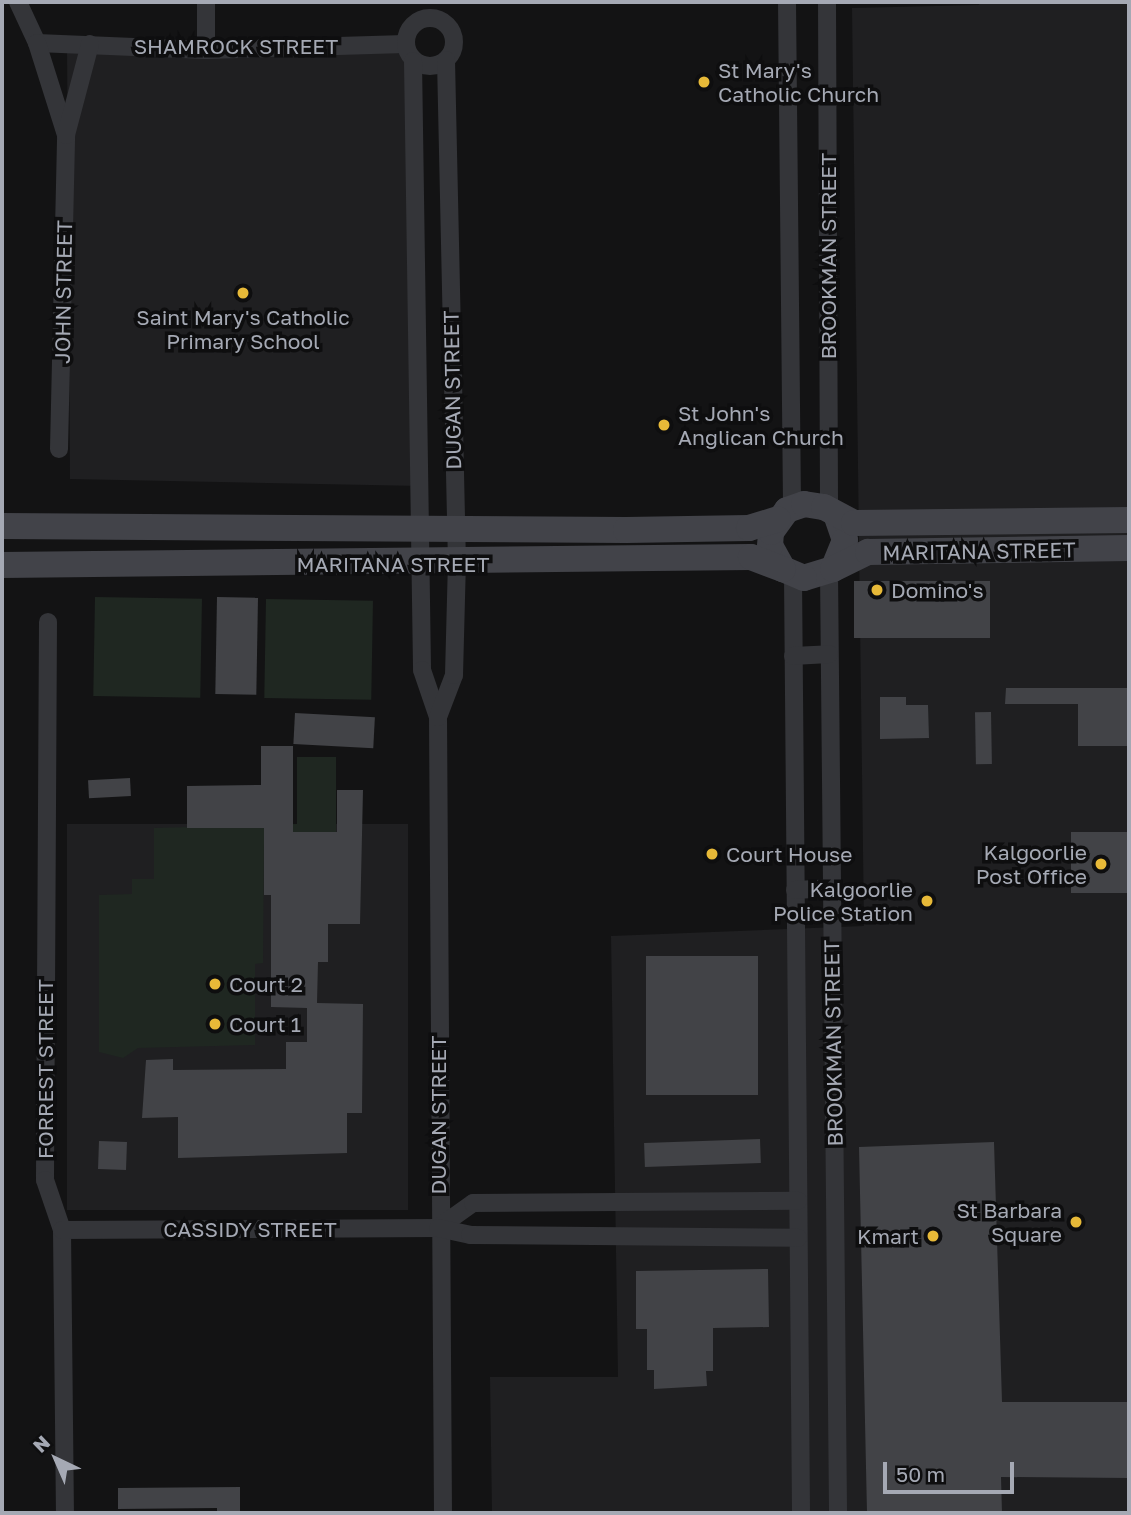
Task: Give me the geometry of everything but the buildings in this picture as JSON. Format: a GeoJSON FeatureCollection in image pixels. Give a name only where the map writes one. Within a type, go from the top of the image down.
{"type":"FeatureCollection","features":[{"type":"Feature","properties":{"kind":"main road"},"geometry":{"type":"LineString","coordinates":[[817,504],[833,513],[845,540],[831,570],[804,579],[788,572],[771,546],[785,513],[817,504]]}},
{"type":"Feature","properties":{"kind":"main road","name":"MARITANA STREET"},"geometry":{"type":"LineString","coordinates":[[2,526],[455,531],[749,528],[785,513]]}},
{"type":"Feature","properties":{"kind":"main road","name":"MARITANA STREET"},"geometry":{"type":"LineString","coordinates":[[833,513],[854,523],[1129,520]]}},
{"type":"Feature","properties":{"kind":"main road","name":"MARITANA STREET"},"geometry":{"type":"LineString","coordinates":[[831,570],[868,552],[1129,548]]}},
{"type":"Feature","properties":{"kind":"main road","name":"MARITANA STREET"},"geometry":{"type":"LineString","coordinates":[[2,565],[457,564],[751,557],[788,572]]}},
{"type":"Feature","properties":{"kind":"street","name":"JOHN STREET"},"geometry":{"type":"LineString","coordinates":[[18,2],[37,43],[66,135]]}},
{"type":"Feature","properties":{"kind":"street"},"geometry":{"type":"LineString","coordinates":[[206,2],[206,50]]}},
{"type":"Feature","properties":{"kind":"street","name":"BROOKMAN STREET"},"geometry":{"type":"LineString","coordinates":[[785,513],[787,2]]}},
{"type":"Feature","properties":{"kind":"street","name":"BROOKMAN STREET"},"geometry":{"type":"LineString","coordinates":[[827,2],[833,513]]}},
{"type":"Feature","properties":{"kind":"street"},"geometry":{"type":"LineString","coordinates":[[428,10],[449,27],[453,50],[446,60],[430,67],[413,61],[405,44],[416,21],[428,10]]}},
{"type":"Feature","properties":{"kind":"street","name":"SHAMROCK STREET"},"geometry":{"type":"LineString","coordinates":[[37,43],[206,50],[405,44]]}},
{"type":"Feature","properties":{"kind":"street","name":"JOHN STREET"},"geometry":{"type":"LineString","coordinates":[[59,449],[66,135],[90,44]]}},
{"type":"Feature","properties":{"kind":"street","name":"DUGAN STREET"},"geometry":{"type":"LineString","coordinates":[[438,717],[454,675],[457,564],[446,60]]}},
{"type":"Feature","properties":{"kind":"street","name":"DUGAN STREET"},"geometry":{"type":"LineString","coordinates":[[413,61],[424,564],[422,670],[438,717],[438,1228],[443,1513]]}},
{"type":"Feature","properties":{"kind":"street","name":"BROOKMAN STREET"},"geometry":{"type":"LineString","coordinates":[[831,570],[829,654],[838,1513]]}},
{"type":"Feature","properties":{"kind":"street","name":"BROOKMAN STREET"},"geometry":{"type":"LineString","coordinates":[[788,572],[793,656],[801,1513]]}},
{"type":"Feature","properties":{"kind":"street","name":"FORREST STREET"},"geometry":{"type":"LineString","coordinates":[[48,622],[45,1180],[62,1230],[65,1513]]}},
{"type":"Feature","properties":{"kind":"street"},"geometry":{"type":"LineString","coordinates":[[793,656],[829,654]]}},
{"type":"Feature","properties":{"kind":"street"},"geometry":{"type":"LineString","coordinates":[[795,890],[831,888]]}},
{"type":"Feature","properties":{"kind":"street"},"geometry":{"type":"LineString","coordinates":[[438,1228],[473,1203],[798,1201]]}},
{"type":"Feature","properties":{"kind":"street","name":"CASSIDY STREET"},"geometry":{"type":"LineString","coordinates":[[62,1230],[438,1228],[470,1234],[798,1238]]}},
{"type":"Feature","properties":{"kind":"shaded area"},"geometry":{"type":"Polygon","coordinates":[[[980,2],[1129,2],[1129,1513],[492,1513],[490,1377],[618,1377],[611,936],[864,926],[852,8],[979,5],[980,2]]]}},
{"type":"Feature","properties":{"kind":"shaded area","name":"Saint Mary's Catholic Primary School"},"geometry":{"type":"Polygon","coordinates":[[[67,43],[405,44],[413,61],[421,486],[70,479],[67,43]]]}},
{"type":"Feature","properties":{"kind":"shaded area"},"geometry":{"type":"Polygon","coordinates":[[[95,597],[202,599],[200,698],[93,696],[95,597]]]}},
{"type":"Feature","properties":{"kind":"shaded area"},"geometry":{"type":"Polygon","coordinates":[[[266,599],[373,601],[371,700],[264,698],[266,599]]]}},
{"type":"Feature","properties":{"kind":"shaded area"},"geometry":{"type":"Polygon","coordinates":[[[297,757],[336,757],[336,832],[312,832],[312,863],[264,841],[263,963],[255,964],[255,1045],[138,1048],[123,1058],[99,1052],[99,895],[132,894],[132,879],[154,879],[154,828],[297,824],[297,757]]]}},
{"type":"Feature","properties":{"kind":"shaded area"},"geometry":{"type":"Polygon","coordinates":[[[67,824],[408,824],[408,1210],[67,1210],[67,824]]]}},
{"type":"Feature","properties":{"kind":"place","name":"St Mary's Catholic Church"},"geometry":{"type":"Point","coordinates":[704,82]}},
{"type":"Feature","properties":{"kind":"place","name":"Saint Mary's Catholic Primary School"},"geometry":{"type":"Point","coordinates":[243,293]}},
{"type":"Feature","properties":{"kind":"place","name":"St John's Anglican Church"},"geometry":{"type":"Point","coordinates":[664,425]}},
{"type":"Feature","properties":{"kind":"place","name":"Domino's"},"geometry":{"type":"Point","coordinates":[877,590]}},
{"type":"Feature","properties":{"kind":"place","name":"Court House"},"geometry":{"type":"Point","coordinates":[712,854]}},
{"type":"Feature","properties":{"kind":"place","name":"Kalgoorlie Post Office"},"geometry":{"type":"Point","coordinates":[1101,864]}},
{"type":"Feature","properties":{"kind":"place","name":"Kalgoorlie Police Station"},"geometry":{"type":"Point","coordinates":[927,901]}},
{"type":"Feature","properties":{"kind":"place","name":"Court 2"},"geometry":{"type":"Point","coordinates":[215,984]}},
{"type":"Feature","properties":{"kind":"place","name":"Court 1"},"geometry":{"type":"Point","coordinates":[215,1024]}},
{"type":"Feature","properties":{"kind":"place","name":"St Barbara Square"},"geometry":{"type":"Point","coordinates":[1076,1222]}},
{"type":"Feature","properties":{"kind":"place","name":"Kmart"},"geometry":{"type":"Point","coordinates":[933,1236]}}]}
